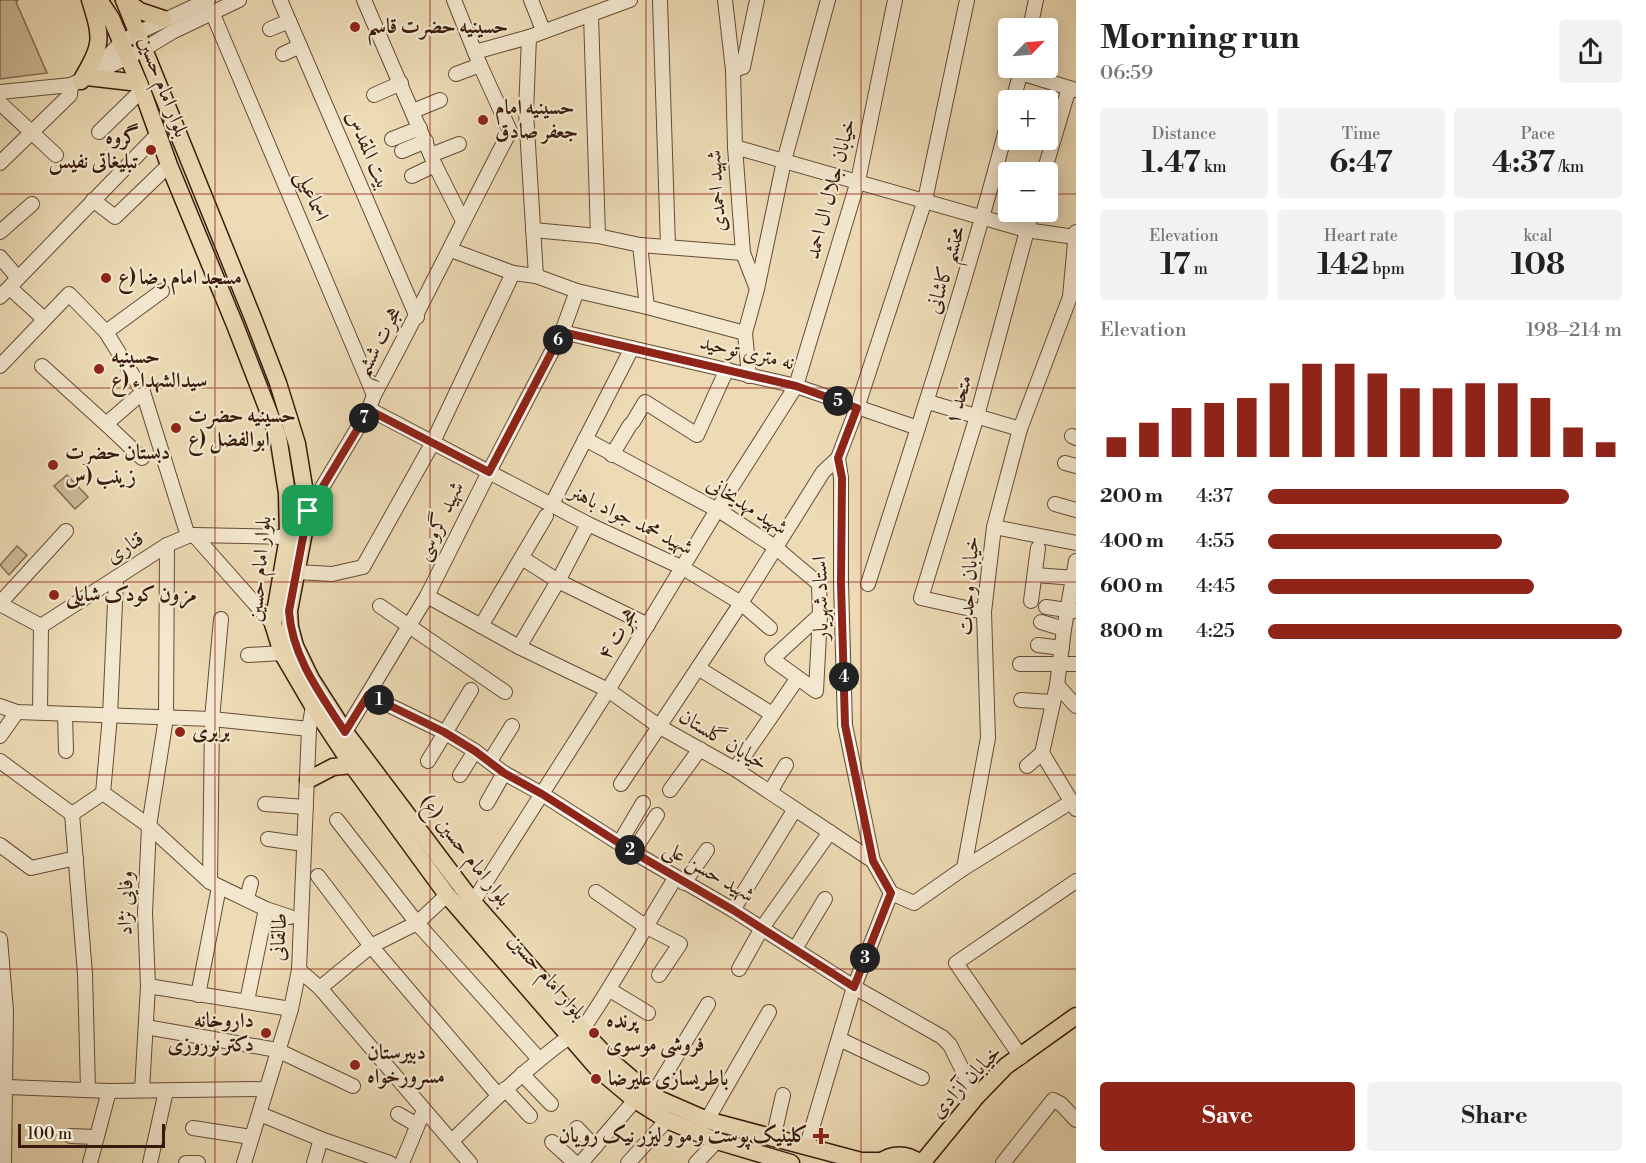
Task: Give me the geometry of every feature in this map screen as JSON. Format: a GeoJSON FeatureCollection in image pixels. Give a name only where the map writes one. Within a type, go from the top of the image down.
{"type":"FeatureCollection","features":[{"type":"Feature","properties":{"kind":"main road"},"geometry":{"type":"LineString","coordinates":[[90,0],[100,30],[99,43],[80,81],[141,87]]}},
{"type":"Feature","properties":{"kind":"main road","name":"بلوار امام حسین"},"geometry":{"type":"LineString","coordinates":[[99,0],[111,18],[141,87],[169,165],[278,436],[287,493],[288,537],[273,624],[282,653],[313,706],[352,765],[447,895],[575,1034],[598,1069],[635,1100],[667,1120],[770,1160],[791,1163]]}},
{"type":"Feature","properties":{"kind":"main road"},"geometry":{"type":"LineString","coordinates":[[124,0],[168,26]]}},
{"type":"Feature","properties":{"kind":"main road","name":"بلوار امام حسین"},"geometry":{"type":"LineString","coordinates":[[124,0],[278,383],[297,444],[308,511]]}},
{"type":"Feature","properties":{"kind":"main road"},"geometry":{"type":"LineString","coordinates":[[235,325],[253,318]]}},
{"type":"Feature","properties":{"kind":"main road","name":"بلوار امام حسین (ع)"},"geometry":{"type":"LineString","coordinates":[[308,511],[289,611],[295,646],[311,679],[345,732],[473,902],[544,983],[575,1034],[652,1096],[707,1120],[861,1161],[880,1162],[893,1155],[903,1155],[921,1163]]}},
{"type":"Feature","properties":{"kind":"main road"},"geometry":{"type":"LineString","coordinates":[[308,780],[333,767],[352,765]]}},
{"type":"Feature","properties":{"kind":"main road","name":"خیابان آزادی"},"geometry":{"type":"LineString","coordinates":[[921,1163],[976,1097],[1006,1066],[1076,1016]]}},
{"type":"Feature","properties":{"kind":"street"},"geometry":{"type":"LineString","coordinates":[[125,50],[144,49],[168,26],[204,4],[239,0]]}},
{"type":"Feature","properties":{"kind":"street","name":"بیت المقدس"},"geometry":{"type":"LineString","coordinates":[[280,0],[417,317]]}},
{"type":"Feature","properties":{"kind":"street"},"geometry":{"type":"LineString","coordinates":[[364,0],[414,111],[433,160],[463,220]]}},
{"type":"Feature","properties":{"kind":"street"},"geometry":{"type":"LineString","coordinates":[[531,0],[543,30]]}},
{"type":"Feature","properties":{"kind":"street"},"geometry":{"type":"LineString","coordinates":[[456,74],[477,59],[543,30],[591,15],[603,4],[630,0]]}},
{"type":"Feature","properties":{"kind":"street"},"geometry":{"type":"LineString","coordinates":[[660,0],[668,246]]}},
{"type":"Feature","properties":{"kind":"street","name":"شهید احمدی"},"geometry":{"type":"LineString","coordinates":[[725,0],[733,70],[742,253],[757,289]]}},
{"type":"Feature","properties":{"kind":"street"},"geometry":{"type":"LineString","coordinates":[[733,70],[743,67],[757,0]]}},
{"type":"Feature","properties":{"kind":"street"},"geometry":{"type":"LineString","coordinates":[[749,376],[745,333],[757,289],[784,161],[828,0]]}},
{"type":"Feature","properties":{"kind":"street","name":"خیابان جلال ال احمد"},"geometry":{"type":"LineString","coordinates":[[796,386],[858,181],[895,0]]}},
{"type":"Feature","properties":{"kind":"street","name":"استاد شهریار"},"geometry":{"type":"LineString","coordinates":[[873,861],[845,725],[841,583],[842,478],[838,458],[857,408],[925,200],[967,0]]}},
{"type":"Feature","properties":{"kind":"street"},"geometry":{"type":"LineString","coordinates":[[1032,18],[1036,0]]}},
{"type":"Feature","properties":{"kind":"street"},"geometry":{"type":"LineString","coordinates":[[456,1],[477,59],[510,131]]}},
{"type":"Feature","properties":{"kind":"street","name":"اسماعیلی"},"geometry":{"type":"LineString","coordinates":[[204,4],[374,396]]}},
{"type":"Feature","properties":{"kind":"street"},"geometry":{"type":"LineString","coordinates":[[591,15],[598,236]]}},
{"type":"Feature","properties":{"kind":"street"},"geometry":{"type":"LineString","coordinates":[[270,28],[290,21]]}},
{"type":"Feature","properties":{"kind":"street"},"geometry":{"type":"LineString","coordinates":[[0,163],[32,134],[70,95],[80,81],[125,50],[137,33],[168,26]]}},
{"type":"Feature","properties":{"kind":"street"},"geometry":{"type":"LineString","coordinates":[[529,37],[526,112],[536,276]]}},
{"type":"Feature","properties":{"kind":"street"},"geometry":{"type":"LineString","coordinates":[[283,54],[300,46]]}},
{"type":"Feature","properties":{"kind":"street"},"geometry":{"type":"LineString","coordinates":[[1042,78],[1072,89],[1047,162]]}},
{"type":"Feature","properties":{"kind":"street"},"geometry":{"type":"LineString","coordinates":[[0,92],[80,81]]}},
{"type":"Feature","properties":{"kind":"street"},"geometry":{"type":"LineString","coordinates":[[374,95],[401,83]]}},
{"type":"Feature","properties":{"kind":"street"},"geometry":{"type":"LineString","coordinates":[[99,132],[141,87]]}},
{"type":"Feature","properties":{"kind":"street"},"geometry":{"type":"LineString","coordinates":[[414,111],[440,100]]}},
{"type":"Feature","properties":{"kind":"street"},"geometry":{"type":"LineString","coordinates":[[0,103],[56,155]]}},
{"type":"Feature","properties":{"kind":"street","name":"هجرت ششم"},"geometry":{"type":"LineString","coordinates":[[308,511],[369,410],[374,396],[451,250],[463,220],[510,131],[526,112]]}},
{"type":"Feature","properties":{"kind":"street"},"geometry":{"type":"LineString","coordinates":[[392,139],[420,128]]}},
{"type":"Feature","properties":{"kind":"street"},"geometry":{"type":"LineString","coordinates":[[9,288],[158,134]]}},
{"type":"Feature","properties":{"kind":"street"},"geometry":{"type":"LineString","coordinates":[[402,151],[426,141]]}},
{"type":"Feature","properties":{"kind":"street"},"geometry":{"type":"LineString","coordinates":[[412,176],[459,144]]}},
{"type":"Feature","properties":{"kind":"street"},"geometry":{"type":"LineString","coordinates":[[735,147],[1026,230],[1075,234]]}},
{"type":"Feature","properties":{"kind":"street","name":"محتشم کاشانی"},"geometry":{"type":"LineString","coordinates":[[868,584],[928,402],[983,218],[1001,150]]}},
{"type":"Feature","properties":{"kind":"street"},"geometry":{"type":"LineString","coordinates":[[93,200],[115,217],[169,165]]}},
{"type":"Feature","properties":{"kind":"street"},"geometry":{"type":"LineString","coordinates":[[0,232],[32,204]]}},
{"type":"Feature","properties":{"kind":"street","name":"متحد ۱"},"geometry":{"type":"LineString","coordinates":[[984,612],[921,598],[977,416],[1029,222]]}},
{"type":"Feature","properties":{"kind":"street"},"geometry":{"type":"LineString","coordinates":[[533,230],[598,236],[640,245],[742,253]]}},
{"type":"Feature","properties":{"kind":"street","name":"خیابان وحدت"},"geometry":{"type":"LineString","coordinates":[[964,868],[988,738],[984,612],[994,527],[1020,429],[1073,297],[1075,234]]}},
{"type":"Feature","properties":{"kind":"street"},"geometry":{"type":"LineString","coordinates":[[640,245],[647,307]]}},
{"type":"Feature","properties":{"kind":"street"},"geometry":{"type":"LineString","coordinates":[[451,250],[513,273],[536,276],[577,291],[745,333]]}},
{"type":"Feature","properties":{"kind":"street"},"geometry":{"type":"LineString","coordinates":[[0,257],[9,288],[43,318]]}},
{"type":"Feature","properties":{"kind":"street"},"geometry":{"type":"LineString","coordinates":[[297,572],[332,574],[363,567],[432,444],[513,273]]}},
{"type":"Feature","properties":{"kind":"street"},"geometry":{"type":"LineString","coordinates":[[106,332],[162,291]]}},
{"type":"Feature","properties":{"kind":"street","name":"شهید گروسی"},"geometry":{"type":"LineString","coordinates":[[345,732],[427,596],[562,332],[577,291]]}},
{"type":"Feature","properties":{"kind":"street"},"geometry":{"type":"LineString","coordinates":[[0,366],[43,318],[69,294],[106,332],[143,392],[191,536],[273,624]]}},
{"type":"Feature","properties":{"kind":"street","name":"نه متری توحید"},"geometry":{"type":"LineString","coordinates":[[562,332],[796,386],[918,428]]}},
{"type":"Feature","properties":{"kind":"street"},"geometry":{"type":"LineString","coordinates":[[481,626],[549,510],[632,348]]}},
{"type":"Feature","properties":{"kind":"street"},"geometry":{"type":"LineString","coordinates":[[42,366],[142,458]]}},
{"type":"Feature","properties":{"kind":"street"},"geometry":{"type":"LineString","coordinates":[[612,455],[645,402],[697,435],[727,369]]}},
{"type":"Feature","properties":{"kind":"street","name":"هجرت ۴"},"geometry":{"type":"LineString","coordinates":[[473,902],[608,690],[717,510],[796,386]]}},
{"type":"Feature","properties":{"kind":"street"},"geometry":{"type":"LineString","coordinates":[[106,424],[143,392]]}},
{"type":"Feature","properties":{"kind":"street"},"geometry":{"type":"LineString","coordinates":[[928,402],[1020,429]]}},
{"type":"Feature","properties":{"kind":"street","name":"شهید محمد جواد باهنر"},"geometry":{"type":"LineString","coordinates":[[369,410],[489,472],[549,510],[588,524],[683,568],[741,603],[770,628]]}},
{"type":"Feature","properties":{"kind":"street","name":"شهید مهدیخانی"},"geometry":{"type":"LineString","coordinates":[[585,439],[717,510],[775,547],[819,584],[820,615],[816,691],[797,679]]}},
{"type":"Feature","properties":{"kind":"street"},"geometry":{"type":"LineString","coordinates":[[621,784],[741,603],[823,472],[838,458]]}},
{"type":"Feature","properties":{"kind":"street"},"geometry":{"type":"LineString","coordinates":[[1055,504],[1076,510]]}},
{"type":"Feature","properties":{"kind":"street"},"geometry":{"type":"LineString","coordinates":[[519,647],[588,524]]}},
{"type":"Feature","properties":{"kind":"street"},"geometry":{"type":"LineString","coordinates":[[994,527],[1076,543]]}},
{"type":"Feature","properties":{"kind":"street"},"geometry":{"type":"LineString","coordinates":[[40,712],[41,626],[0,604],[66,531]]}},
{"type":"Feature","properties":{"kind":"street","name":"قناری"},"geometry":{"type":"LineString","coordinates":[[41,626],[116,580],[167,545],[191,536],[288,537]]}},
{"type":"Feature","properties":{"kind":"street","name":"وفایی نژاد"},"geometry":{"type":"LineString","coordinates":[[142,1090],[148,986],[146,913],[149,826],[166,718],[167,545]]}},
{"type":"Feature","properties":{"kind":"street"},"geometry":{"type":"LineString","coordinates":[[1031,601],[1038,548]]}},
{"type":"Feature","properties":{"kind":"street"},"geometry":{"type":"LineString","coordinates":[[522,558],[558,581],[648,625]]}},
{"type":"Feature","properties":{"kind":"street"},"geometry":{"type":"LineString","coordinates":[[1027,766],[1042,753],[1057,685],[1064,629],[1072,611],[1076,561]]}},
{"type":"Feature","properties":{"kind":"street"},"geometry":{"type":"LineString","coordinates":[[1035,575],[1074,578]]}},
{"type":"Feature","properties":{"kind":"street"},"geometry":{"type":"LineString","coordinates":[[103,793],[110,716],[116,580]]}},
{"type":"Feature","properties":{"kind":"street","name":"خیابان گلستان"},"geometry":{"type":"LineString","coordinates":[[427,596],[519,647],[608,690],[660,727],[735,769],[873,861],[891,893]]}},
{"type":"Feature","properties":{"kind":"street"},"geometry":{"type":"LineString","coordinates":[[380,606],[505,692]]}},
{"type":"Feature","properties":{"kind":"street"},"geometry":{"type":"LineString","coordinates":[[1046,607],[1072,611]]}},
{"type":"Feature","properties":{"kind":"street"},"geometry":{"type":"LineString","coordinates":[[735,769],[797,679],[772,659],[820,615]]}},
{"type":"Feature","properties":{"kind":"street"},"geometry":{"type":"LineString","coordinates":[[198,995],[214,884],[212,719],[221,619]]}},
{"type":"Feature","properties":{"kind":"street"},"geometry":{"type":"LineString","coordinates":[[1041,622],[1064,629]]}},
{"type":"Feature","properties":{"kind":"street"},"geometry":{"type":"LineString","coordinates":[[1038,645],[1062,648]]}},
{"type":"Feature","properties":{"kind":"street"},"geometry":{"type":"LineString","coordinates":[[248,655],[282,653]]}},
{"type":"Feature","properties":{"kind":"street"},"geometry":{"type":"LineString","coordinates":[[1020,664],[1076,664]]}},
{"type":"Feature","properties":{"kind":"street"},"geometry":{"type":"LineString","coordinates":[[698,668],[772,714]]}},
{"type":"Feature","properties":{"kind":"street"},"geometry":{"type":"LineString","coordinates":[[1057,685],[1076,706]]}},
{"type":"Feature","properties":{"kind":"street"},"geometry":{"type":"LineString","coordinates":[[428,761],[471,690]]}},
{"type":"Feature","properties":{"kind":"street","name":"شهید حسن علی"},"geometry":{"type":"LineString","coordinates":[[368,695],[444,732],[490,761],[504,773],[946,1041],[976,1097]]}},
{"type":"Feature","properties":{"kind":"street"},"geometry":{"type":"LineString","coordinates":[[1021,700],[1052,702]]}},
{"type":"Feature","properties":{"kind":"street"},"geometry":{"type":"LineString","coordinates":[[0,706],[17,712],[212,719],[309,729]]}},
{"type":"Feature","properties":{"kind":"street","name":"طالقانی"},"geometry":{"type":"LineString","coordinates":[[244,1163],[291,1009],[299,970],[309,729],[313,706]]}},
{"type":"Feature","properties":{"kind":"street"},"geometry":{"type":"LineString","coordinates":[[0,736],[17,712]]}},
{"type":"Feature","properties":{"kind":"street"},"geometry":{"type":"LineString","coordinates":[[65,714],[66,751]]}},
{"type":"Feature","properties":{"kind":"street"},"geometry":{"type":"LineString","coordinates":[[490,761],[512,726]]}},
{"type":"Feature","properties":{"kind":"street"},"geometry":{"type":"LineString","coordinates":[[670,790],[700,749]]}},
{"type":"Feature","properties":{"kind":"street"},"geometry":{"type":"LineString","coordinates":[[460,774],[475,751]]}},
{"type":"Feature","properties":{"kind":"street"},"geometry":{"type":"LineString","coordinates":[[807,1146],[854,987],[891,893],[914,903],[964,868],[1073,806],[1042,753]]}},
{"type":"Feature","properties":{"kind":"street"},"geometry":{"type":"LineString","coordinates":[[0,761],[72,814],[85,974],[88,1089]]}},
{"type":"Feature","properties":{"kind":"street"},"geometry":{"type":"LineString","coordinates":[[770,792],[786,765]]}},
{"type":"Feature","properties":{"kind":"street"},"geometry":{"type":"LineString","coordinates":[[487,803],[504,773]]}},
{"type":"Feature","properties":{"kind":"street"},"geometry":{"type":"LineString","coordinates":[[72,814],[103,793]]}},
{"type":"Feature","properties":{"kind":"street"},"geometry":{"type":"LineString","coordinates":[[103,793],[149,826],[214,884],[266,909],[290,917]]}},
{"type":"Feature","properties":{"kind":"street"},"geometry":{"type":"LineString","coordinates":[[620,842],[643,803]]}},
{"type":"Feature","properties":{"kind":"street"},"geometry":{"type":"LineString","coordinates":[[265,804],[306,807]]}},
{"type":"Feature","properties":{"kind":"street"},"geometry":{"type":"LineString","coordinates":[[733,910],[795,809]]}},
{"type":"Feature","properties":{"kind":"street"},"geometry":{"type":"LineString","coordinates":[[633,852],[657,815]]}},
{"type":"Feature","properties":{"kind":"street"},"geometry":{"type":"LineString","coordinates":[[336,820],[417,923],[538,1059]]}},
{"type":"Feature","properties":{"kind":"street"},"geometry":{"type":"LineString","coordinates":[[739,969],[762,928],[830,832]]}},
{"type":"Feature","properties":{"kind":"street"},"geometry":{"type":"LineString","coordinates":[[268,839],[304,844]]}},
{"type":"Feature","properties":{"kind":"street"},"geometry":{"type":"LineString","coordinates":[[0,845],[31,868],[76,858]]}},
{"type":"Feature","properties":{"kind":"street"},"geometry":{"type":"LineString","coordinates":[[452,1141],[538,1059],[575,1034],[610,990],[645,926],[680,880],[707,850]]}},
{"type":"Feature","properties":{"kind":"street"},"geometry":{"type":"LineString","coordinates":[[318,876],[371,946],[501,1092],[530,1116]]}},
{"type":"Feature","properties":{"kind":"street"},"geometry":{"type":"LineString","coordinates":[[1021,1057],[956,963],[1076,881]]}},
{"type":"Feature","properties":{"kind":"street"},"geometry":{"type":"LineString","coordinates":[[247,898],[251,882]]}},
{"type":"Feature","properties":{"kind":"street"},"geometry":{"type":"LineString","coordinates":[[596,892],[645,926],[680,944],[659,975]]}},
{"type":"Feature","properties":{"kind":"street"},"geometry":{"type":"LineString","coordinates":[[320,988],[371,946],[417,923],[447,895]]}},
{"type":"Feature","properties":{"kind":"street"},"geometry":{"type":"LineString","coordinates":[[795,950],[825,899]]}},
{"type":"Feature","properties":{"kind":"street"},"geometry":{"type":"LineString","coordinates":[[247,1001],[266,909]]}},
{"type":"Feature","properties":{"kind":"street"},"geometry":{"type":"LineString","coordinates":[[0,939],[7,1087],[4,1163]]}},
{"type":"Feature","properties":{"kind":"street"},"geometry":{"type":"LineString","coordinates":[[299,970],[320,988],[470,1163]]}},
{"type":"Feature","properties":{"kind":"street"},"geometry":{"type":"LineString","coordinates":[[148,986],[291,1009]]}},
{"type":"Feature","properties":{"kind":"street"},"geometry":{"type":"LineString","coordinates":[[610,990],[648,1013]]}},
{"type":"Feature","properties":{"kind":"street"},"geometry":{"type":"LineString","coordinates":[[652,1096],[708,1004]]}},
{"type":"Feature","properties":{"kind":"street"},"geometry":{"type":"LineString","coordinates":[[707,1120],[769,1012]]}},
{"type":"Feature","properties":{"kind":"street"},"geometry":{"type":"LineString","coordinates":[[146,1027],[277,1050],[353,1086]]}},
{"type":"Feature","properties":{"kind":"street"},"geometry":{"type":"LineString","coordinates":[[838,1039],[922,1078]]}},
{"type":"Feature","properties":{"kind":"street"},"geometry":{"type":"LineString","coordinates":[[522,1074],[551,1104]]}},
{"type":"Feature","properties":{"kind":"street"},"geometry":{"type":"LineString","coordinates":[[7,1087],[109,1091],[265,1089]]}},
{"type":"Feature","properties":{"kind":"street"},"geometry":{"type":"LineString","coordinates":[[90,1163],[109,1091]]}},
{"type":"Feature","properties":{"kind":"street"},"geometry":{"type":"LineString","coordinates":[[150,1163],[166,1091]]}},
{"type":"Feature","properties":{"kind":"street"},"geometry":{"type":"LineString","coordinates":[[773,1139],[783,1095]]}},
{"type":"Feature","properties":{"kind":"street"},"geometry":{"type":"LineString","coordinates":[[581,1163],[635,1100]]}},
{"type":"Feature","properties":{"kind":"street"},"geometry":{"type":"LineString","coordinates":[[1003,1163],[1053,1100],[1061,1104],[1076,1120]]}},
{"type":"Feature","properties":{"kind":"street"},"geometry":{"type":"LineString","coordinates":[[402,1163],[424,1110]]}},
{"type":"Feature","properties":{"kind":"street"},"geometry":{"type":"LineString","coordinates":[[260,1114],[321,1139],[390,1163]]}},
{"type":"Feature","properties":{"kind":"street"},"geometry":{"type":"LineString","coordinates":[[398,1114],[417,1125]]}},
{"type":"Feature","properties":{"kind":"street"},"geometry":{"type":"LineString","coordinates":[[628,1163],[667,1120]]}},
{"type":"Feature","properties":{"kind":"street"},"geometry":{"type":"LineString","coordinates":[[193,1128],[251,1137]]}},
{"type":"Feature","properties":{"kind":"street"},"geometry":{"type":"LineString","coordinates":[[577,1128],[595,1147]]}},
{"type":"Feature","properties":{"kind":"street"},"geometry":{"type":"LineString","coordinates":[[71,1136],[96,1137]]}},
{"type":"Feature","properties":{"kind":"street"},"geometry":{"type":"LineString","coordinates":[[314,1163],[321,1139]]}},
{"type":"Feature","properties":{"kind":"street"},"geometry":{"type":"LineString","coordinates":[[696,1163],[717,1141]]}},
{"type":"Feature","properties":{"kind":"street"},"geometry":{"type":"LineString","coordinates":[[552,1142],[575,1163]]}},
{"type":"Feature","properties":{"kind":"street"},"geometry":{"type":"LineString","coordinates":[[186,1162],[198,1163]]}},
{"type":"Feature","properties":{"kind":"shaded area"},"geometry":{"type":"Polygon","coordinates":[[[0,0],[18,0],[16,2],[47,73],[0,79],[0,0]]]}},
{"type":"Feature","properties":{"kind":"shaded area"},"geometry":{"type":"Polygon","coordinates":[[[67,475],[88,497],[75,509],[54,486],[67,475]]]}},
{"type":"Feature","properties":{"kind":"shaded area"},"geometry":{"type":"Polygon","coordinates":[[[17,546],[27,555],[9,575],[0,565],[17,546]]]}},
{"type":"Feature","properties":{"kind":"place","name":"حسینیه حضرت قاسم"},"geometry":{"type":"Point","coordinates":[355,27]}},
{"type":"Feature","properties":{"kind":"place","name":"حسینیه امام جعفر صادق"},"geometry":{"type":"Point","coordinates":[483,120]}},
{"type":"Feature","properties":{"kind":"place","name":"گروه تبلیغاتی نفیس"},"geometry":{"type":"Point","coordinates":[151,150]}},
{"type":"Feature","properties":{"kind":"place","name":"مسجد امام رضا (ع"},"geometry":{"type":"Point","coordinates":[106,278]}},
{"type":"Feature","properties":{"kind":"place","name":"حسینیه سیدالشهداء (ع"},"geometry":{"type":"Point","coordinates":[99,369]}},
{"type":"Feature","properties":{"kind":"place","name":"حسینیه حضرت ابوالفضل (ع"},"geometry":{"type":"Point","coordinates":[176,428]}},
{"type":"Feature","properties":{"kind":"place","name":"دبستان حضرت زینب (س"},"geometry":{"type":"Point","coordinates":[53,465]}},
{"type":"Feature","properties":{"kind":"place","name":"مزون کودک شایلی"},"geometry":{"type":"Point","coordinates":[54,595]}},
{"type":"Feature","properties":{"kind":"place","name":"بربری"},"geometry":{"type":"Point","coordinates":[180,732]}},
{"type":"Feature","properties":{"kind":"place","name":"داروخانه دکتر نوروزی"},"geometry":{"type":"Point","coordinates":[266,1033]}},
{"type":"Feature","properties":{"kind":"place","name":"پرنده فروشی موسوی"},"geometry":{"type":"Point","coordinates":[594,1033]}},
{"type":"Feature","properties":{"kind":"place","name":"دبیرستان مسرورخواه"},"geometry":{"type":"Point","coordinates":[355,1065]}},
{"type":"Feature","properties":{"kind":"place","name":"باطریسازی علیرضا"},"geometry":{"type":"Point","coordinates":[596,1079]}},
{"type":"Feature","properties":{"kind":"place","name":"کلینیک پوست و مو و لیزر نیک رویان"},"geometry":{"type":"Point","coordinates":[821,1136]}},
{"type":"Feature","properties":{"kind":"route"},"geometry":{"type":"LineString","coordinates":[[562,332],[796,386],[857,408],[838,458],[842,478],[841,583],[845,725],[873,861],[891,893],[854,987],[733,910],[684,883],[542,794],[504,773],[490,761],[444,732],[368,695],[345,732],[311,679],[295,646],[290,627],[289,611],[308,511],[369,410],[489,472],[562,332]]}}]}
